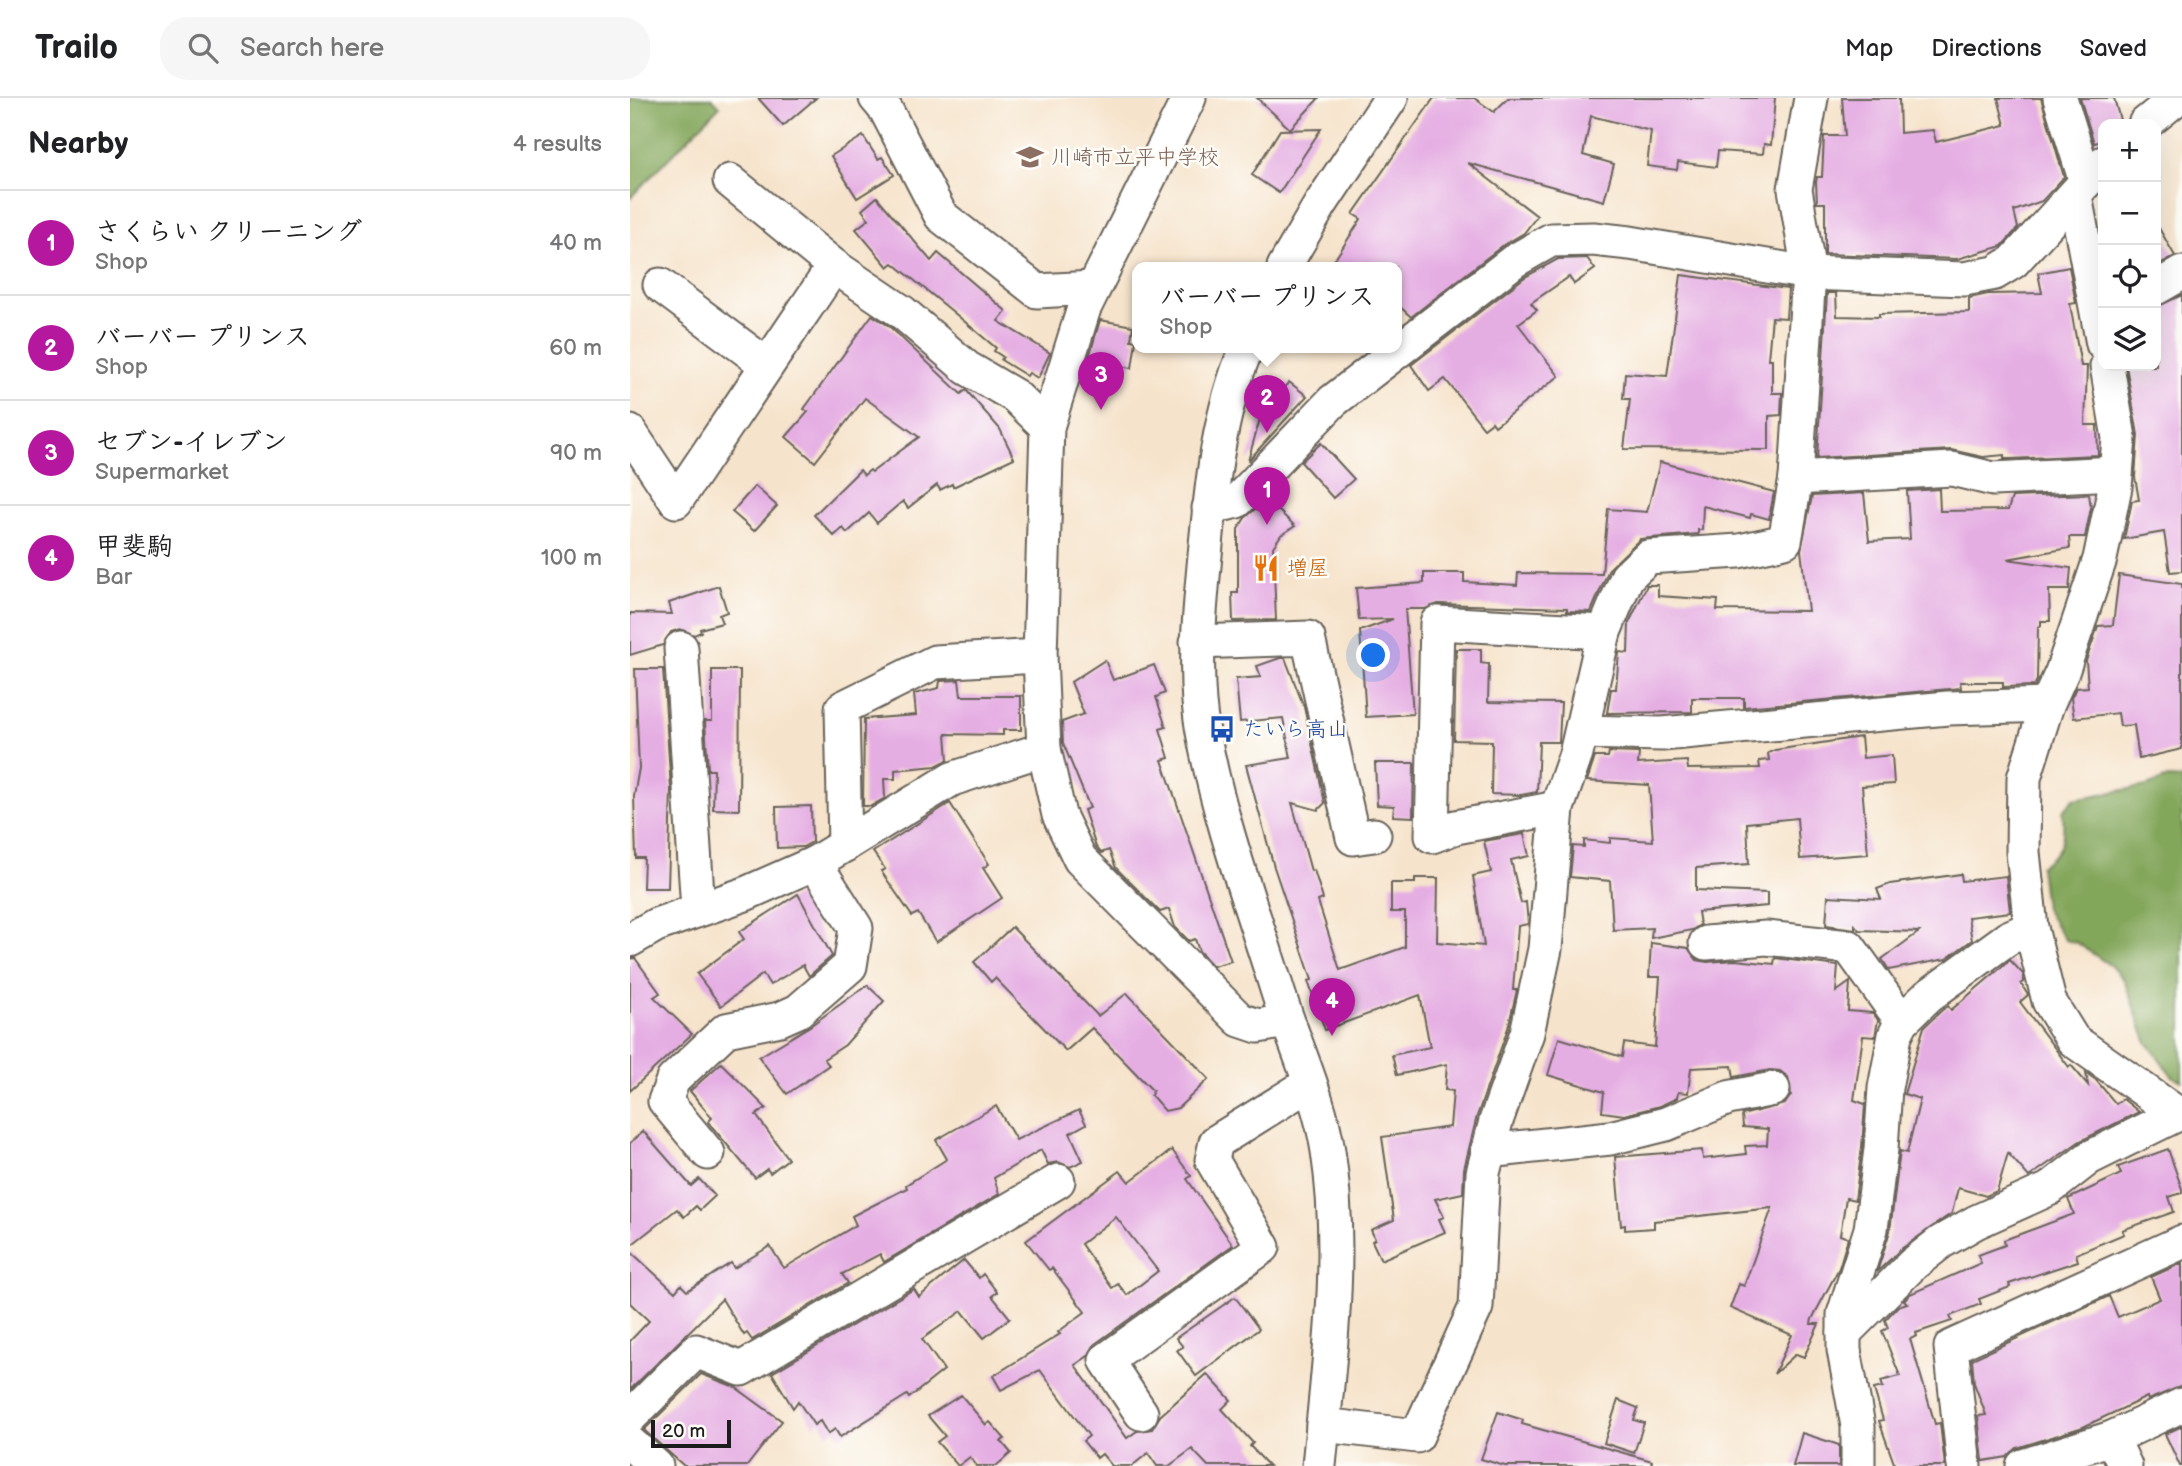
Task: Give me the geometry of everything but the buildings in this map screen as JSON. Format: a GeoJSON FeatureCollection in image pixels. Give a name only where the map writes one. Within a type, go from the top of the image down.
{"type":"FeatureCollection","features":[{"type":"Feature","properties":{"kind":"street"},"geometry":{"type":"LineString","coordinates":[[876,98],[886,110],[941,216],[1037,290],[1093,288]]}},
{"type":"Feature","properties":{"kind":"street"},"geometry":{"type":"LineString","coordinates":[[1189,98],[1093,288],[1070,347],[1047,427],[1040,656],[1044,749],[1059,816],[1080,859],[1240,1020],[1258,1026],[1287,1021]]}},
{"type":"Feature","properties":{"kind":"street"},"geometry":{"type":"LineString","coordinates":[[1287,262],[1391,98]]}},
{"type":"Feature","properties":{"kind":"street"},"geometry":{"type":"LineString","coordinates":[[1323,1425],[1418,1436],[1476,1307],[1483,1173],[1527,1033],[1545,949],[1557,808],[1582,732],[1604,632],[1627,578],[1648,557],[1739,551],[1785,541],[1796,478],[1809,273],[1794,190],[1811,98]]}},
{"type":"Feature","properties":{"kind":"street"},"geometry":{"type":"LineString","coordinates":[[2060,98],[2088,180],[2098,284]]}},
{"type":"Feature","properties":{"kind":"street"},"geometry":{"type":"LineString","coordinates":[[2131,119],[2137,98]]}},
{"type":"Feature","properties":{"kind":"street"},"geometry":{"type":"LineString","coordinates":[[2151,119],[2177,98]]}},
{"type":"Feature","properties":{"kind":"street"},"geometry":{"type":"LineString","coordinates":[[1402,348],[1514,261],[1551,240],[1593,239],[1630,243],[1809,273],[1964,279],[1995,273],[2013,262],[2088,180]]}},
{"type":"Feature","properties":{"kind":"street"},"geometry":{"type":"LineString","coordinates":[[730,181],[834,266],[902,312],[967,368],[1015,396],[1047,427]]}},
{"type":"Feature","properties":{"kind":"street"},"geometry":{"type":"LineString","coordinates":[[630,432],[676,501],[834,266]]}},
{"type":"Feature","properties":{"kind":"street"},"geometry":{"type":"LineString","coordinates":[[2161,285],[2182,273]]}},
{"type":"Feature","properties":{"kind":"street"},"geometry":{"type":"LineString","coordinates":[[660,285],[767,365]]}},
{"type":"Feature","properties":{"kind":"street"},"geometry":{"type":"LineString","coordinates":[[1244,353],[1237,370],[1217,448],[1209,508],[1197,642],[1202,730],[1226,823],[1328,1149],[1335,1213],[1334,1286],[1319,1466]]}},
{"type":"Feature","properties":{"kind":"street"},"geometry":{"type":"LineString","coordinates":[[1209,508],[1237,501],[1333,401],[1395,353]]}},
{"type":"Feature","properties":{"kind":"street"},"geometry":{"type":"LineString","coordinates":[[1844,1333],[1913,1264],[1941,1242],[1976,1222],[2049,1189],[2089,1158],[2178,1114],[2073,1040],[2049,1001],[2031,928],[2023,852],[2024,778],[2047,705],[2062,672],[2100,559],[2116,473],[2119,438],[2108,371]]}},
{"type":"Feature","properties":{"kind":"street"},"geometry":{"type":"LineString","coordinates":[[1796,478],[1952,469],[1993,479],[2116,473]]}},
{"type":"Feature","properties":{"kind":"street"},"geometry":{"type":"LineString","coordinates":[[1557,808],[1457,827],[1432,836],[1437,623],[1604,632]]}},
{"type":"Feature","properties":{"kind":"street"},"geometry":{"type":"LineString","coordinates":[[1197,642],[1308,638],[1353,838],[1374,835]]}},
{"type":"Feature","properties":{"kind":"street"},"geometry":{"type":"LineString","coordinates":[[681,648],[698,910]]}},
{"type":"Feature","properties":{"kind":"street"},"geometry":{"type":"LineString","coordinates":[[845,845],[842,708],[935,662],[1040,656]]}},
{"type":"Feature","properties":{"kind":"street"},"geometry":{"type":"LineString","coordinates":[[1582,732],[1662,734],[1948,708],[2047,705]]}},
{"type":"Feature","properties":{"kind":"street"},"geometry":{"type":"LineString","coordinates":[[630,940],[656,925],[815,863],[952,779],[1044,749]]}},
{"type":"Feature","properties":{"kind":"street"},"geometry":{"type":"LineString","coordinates":[[708,1153],[665,1101],[673,1080],[726,1030],[780,1019],[798,1012],[850,966],[856,928],[815,863]]}},
{"type":"Feature","properties":{"kind":"street"},"geometry":{"type":"LineString","coordinates":[[1858,1466],[1858,1426],[1844,1350],[1844,1314],[1871,1229],[1885,1088],[1895,1035],[1902,1021],[1927,996],[2008,938],[2031,928]]}},
{"type":"Feature","properties":{"kind":"street"},"geometry":{"type":"LineString","coordinates":[[1706,943],[1766,938],[1849,947],[1902,1021]]}},
{"type":"Feature","properties":{"kind":"street"},"geometry":{"type":"LineString","coordinates":[[1141,1413],[1106,1360],[1263,1247],[1212,1160],[1216,1142],[1309,1084]]}},
{"type":"Feature","properties":{"kind":"street"},"geometry":{"type":"LineString","coordinates":[[1488,1151],[1611,1138],[1666,1124],[1728,1098],[1773,1089]]}},
{"type":"Feature","properties":{"kind":"street"},"geometry":{"type":"LineString","coordinates":[[630,1417],[696,1350],[741,1369],[1058,1181]]}},
{"type":"Feature","properties":{"kind":"street"},"geometry":{"type":"LineString","coordinates":[[1964,1466],[1951,1347],[1959,1340],[2182,1242]]}},
{"type":"Feature","properties":{"kind":"street"},"geometry":{"type":"LineString","coordinates":[[2023,1466],[2118,1452],[2182,1405]]}},
{"type":"Feature","properties":{"kind":"street"},"geometry":{"type":"LineString","coordinates":[[630,1443],[656,1466]]}},
{"type":"Feature","properties":{"kind":"green space"},"geometry":{"type":"Polygon","coordinates":[[[630,98],[712,98],[720,106],[630,198],[630,98]]]}},
{"type":"Feature","properties":{"kind":"green space"},"geometry":{"type":"Polygon","coordinates":[[[2168,778],[2182,779],[2182,1081],[2173,1077],[2146,1041],[2124,980],[2111,966],[2077,943],[2065,940],[2045,909],[2040,866],[2059,849],[2063,836],[2063,811],[2074,799],[2147,786],[2168,778]]]}},
{"type":"Feature","properties":{"kind":"place","name":"川崎市立平中学校"},"geometry":{"type":"Point","coordinates":[1030,157]}},
{"type":"Feature","properties":{"kind":"place","name":"セブン-イレブン"},"geometry":{"type":"Point","coordinates":[1101,410]}},
{"type":"Feature","properties":{"kind":"place","name":"バーバー プリンス"},"geometry":{"type":"Point","coordinates":[1267,433]}},
{"type":"Feature","properties":{"kind":"place","name":"さくらい クリーニング"},"geometry":{"type":"Point","coordinates":[1267,525]}},
{"type":"Feature","properties":{"kind":"place","name":"増屋"},"geometry":{"type":"Point","coordinates":[1266,568]}},
{"type":"Feature","properties":{"kind":"place","name":"たいら高山"},"geometry":{"type":"Point","coordinates":[1222,729]}},
{"type":"Feature","properties":{"kind":"place","name":"甲斐駒"},"geometry":{"type":"Point","coordinates":[1332,1036]}}]}
